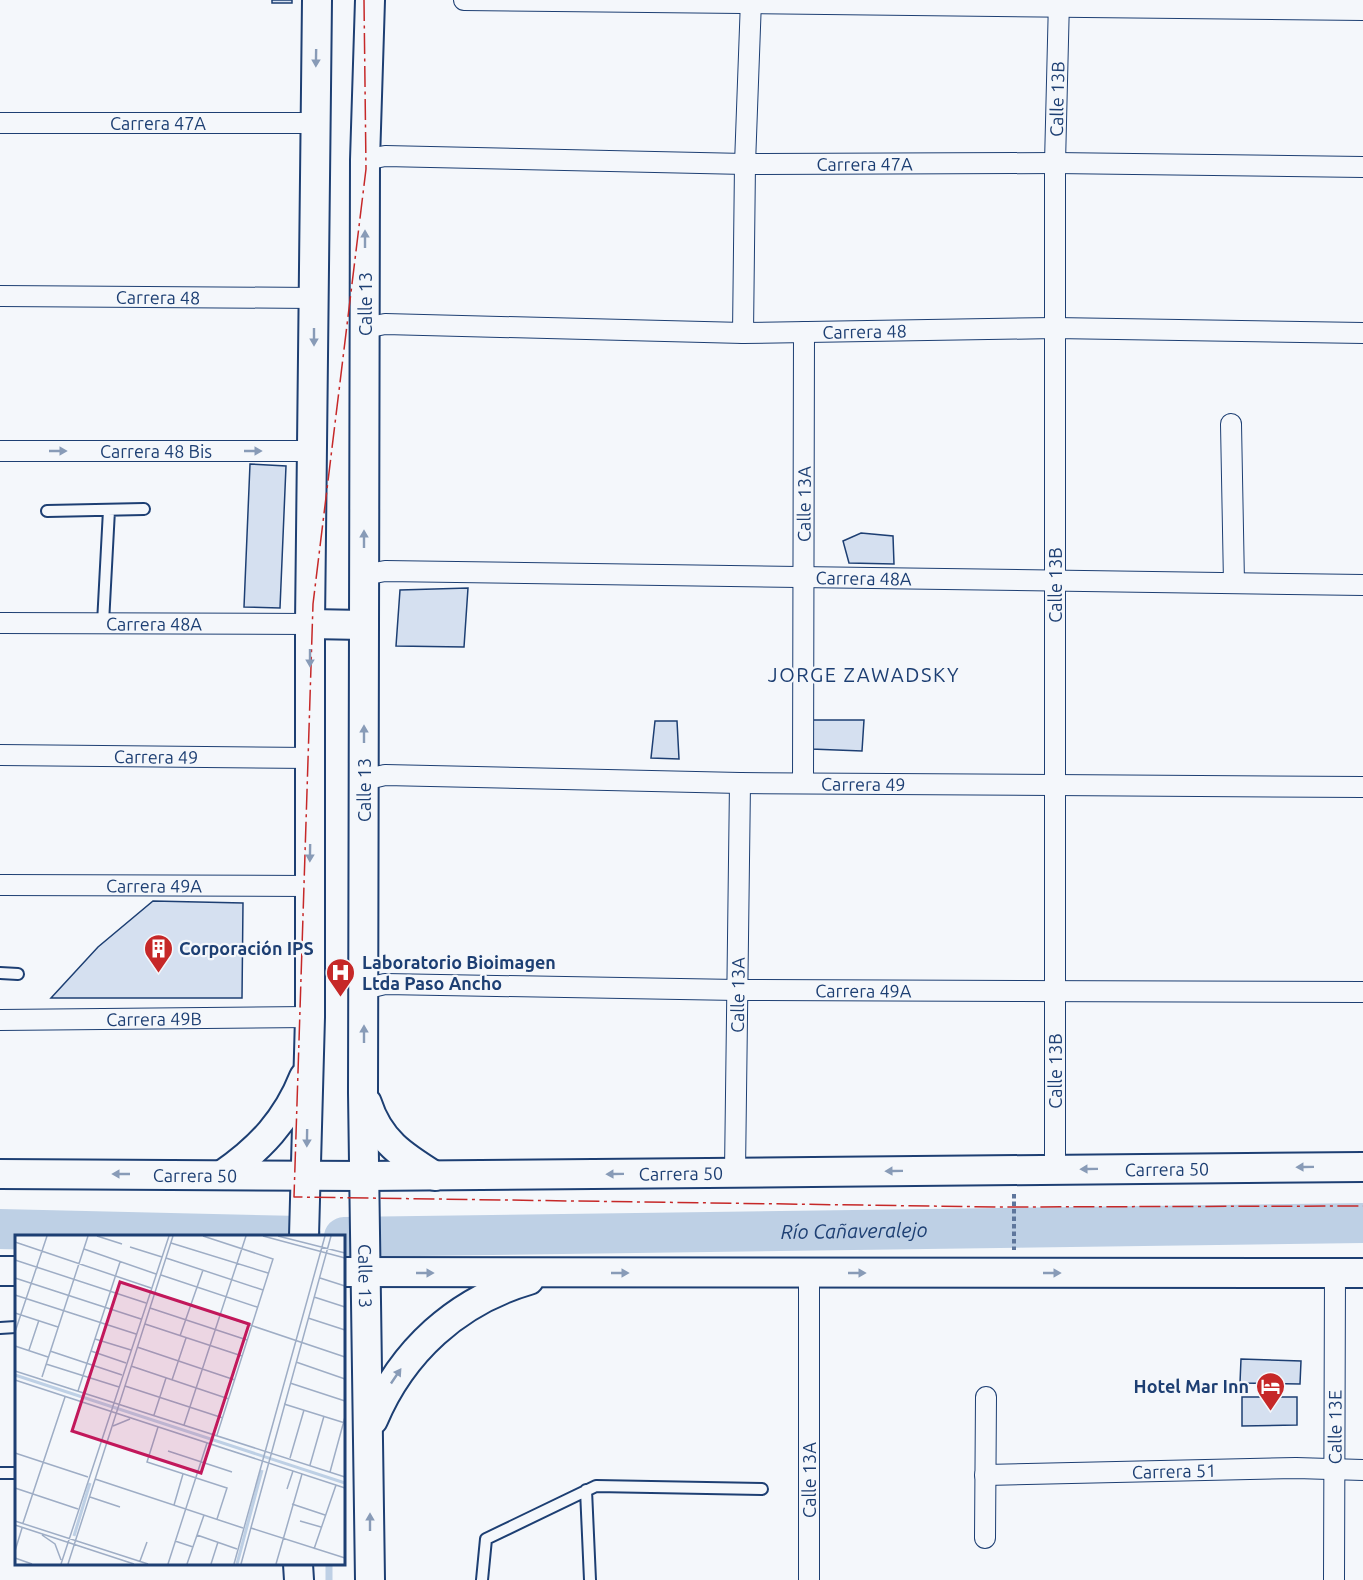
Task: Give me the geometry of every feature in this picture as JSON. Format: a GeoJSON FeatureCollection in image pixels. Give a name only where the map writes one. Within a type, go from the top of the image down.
{"type":"FeatureCollection","features":[{"type":"Feature","properties":{"kind":"main road"},"geometry":{"type":"LineString","coordinates":[[304,1235],[310,1017],[310,624],[317,0]]}},
{"type":"Feature","properties":{"kind":"main road","name":"Calle 13"},"geometry":{"type":"LineString","coordinates":[[370,0],[365,160],[363,1092],[365,1186],[359,1267],[368,1340],[370,1580]]}},
{"type":"Feature","properties":{"kind":"main road"},"geometry":{"type":"LineString","coordinates":[[310,624],[364,625]]}},
{"type":"Feature","properties":{"kind":"main road"},"geometry":{"type":"LineString","coordinates":[[222,1175],[256,1149],[276,1129],[292,1106],[309,1067]]}},
{"type":"Feature","properties":{"kind":"main road"},"geometry":{"type":"LineString","coordinates":[[363,1092],[374,1122],[385,1139],[407,1160],[435,1176]]}},
{"type":"Feature","properties":{"kind":"main road","name":"Carrera 50"},"geometry":{"type":"LineString","coordinates":[[0,1174],[222,1175],[306,1184],[365,1186],[435,1176],[1363,1167]]}},
{"type":"Feature","properties":{"kind":"main road"},"geometry":{"type":"LineString","coordinates":[[359,1267],[557,1274],[1363,1273]]}},
{"type":"Feature","properties":{"kind":"main road"},"geometry":{"type":"LineString","coordinates":[[370,1428],[402,1366],[451,1317],[481,1299],[513,1285],[557,1274]]}},
{"type":"Feature","properties":{"kind":"main road"},"geometry":{"type":"LineString","coordinates":[[345,1319],[361,1327],[368,1340]]}},
{"type":"Feature","properties":{"kind":"street"},"geometry":{"type":"LineString","coordinates":[[464,0],[1059,3],[1363,10]]}},
{"type":"Feature","properties":{"kind":"street"},"geometry":{"type":"LineString","coordinates":[[743,333],[745,164],[752,2]]}},
{"type":"Feature","properties":{"kind":"street","name":"Calle 13B"},"geometry":{"type":"LineString","coordinates":[[1055,1170],[1055,164],[1059,3]]}},
{"type":"Feature","properties":{"kind":"street","name":"Carrera 47A"},"geometry":{"type":"LineString","coordinates":[[0,123],[316,123]]}},
{"type":"Feature","properties":{"kind":"street","name":"Carrera 47A"},"geometry":{"type":"LineString","coordinates":[[365,160],[385,156],[745,164],[1363,167]]}},
{"type":"Feature","properties":{"kind":"street","name":"Carrera 48"},"geometry":{"type":"LineString","coordinates":[[0,296],[314,298]]}},
{"type":"Feature","properties":{"kind":"street","name":"Carrera 48"},"geometry":{"type":"LineString","coordinates":[[365,328],[385,324],[743,333],[1055,328],[1363,333]]}},
{"type":"Feature","properties":{"kind":"street","name":"Calle 13A"},"geometry":{"type":"LineString","coordinates":[[803,783],[804,332]]}},
{"type":"Feature","properties":{"kind":"street"},"geometry":{"type":"LineString","coordinates":[[1231,424],[1234,583]]}},
{"type":"Feature","properties":{"kind":"street","name":"Carrera 48 Bis"},"geometry":{"type":"LineString","coordinates":[[0,451],[313,451]]}},
{"type":"Feature","properties":{"kind":"street","name":"Carrera 48A"},"geometry":{"type":"LineString","coordinates":[[364,575],[385,571],[803,579],[1363,585]]}},
{"type":"Feature","properties":{"kind":"street","name":"Carrera 48A"},"geometry":{"type":"LineString","coordinates":[[0,623],[310,624]]}},
{"type":"Feature","properties":{"kind":"street","name":"Carrera 49"},"geometry":{"type":"LineString","coordinates":[[0,755],[311,758]]}},
{"type":"Feature","properties":{"kind":"street","name":"Carrera 49"},"geometry":{"type":"LineString","coordinates":[[364,780],[385,775],[740,783],[1363,787]]}},
{"type":"Feature","properties":{"kind":"street","name":"Calle 13A"},"geometry":{"type":"LineString","coordinates":[[735,1172],[740,783]]}},
{"type":"Feature","properties":{"kind":"street","name":"Carrera 49A"},"geometry":{"type":"LineString","coordinates":[[0,885],[309,886]]}},
{"type":"Feature","properties":{"kind":"street","name":"Carrera 49A"},"geometry":{"type":"LineString","coordinates":[[364,989],[385,984],[737,990],[1363,992]]}},
{"type":"Feature","properties":{"kind":"street","name":"Carrera 49B"},"geometry":{"type":"LineString","coordinates":[[0,1020],[310,1017]]}},
{"type":"Feature","properties":{"kind":"street","name":"Calle 13A"},"geometry":{"type":"LineString","coordinates":[[809,1273],[809,1580]]}},
{"type":"Feature","properties":{"kind":"street","name":"Calle 13E"},"geometry":{"type":"LineString","coordinates":[[1334,1580],[1335,1273]]}},
{"type":"Feature","properties":{"kind":"street"},"geometry":{"type":"LineString","coordinates":[[985,1538],[986,1397]]}},
{"type":"Feature","properties":{"kind":"street","name":"Carrera 51"},"geometry":{"type":"LineString","coordinates":[[985,1475],[1363,1470]]}},
{"type":"Feature","properties":{"kind":"lane"},"geometry":{"type":"LineString","coordinates":[[47,511],[144,509]]}},
{"type":"Feature","properties":{"kind":"lane"},"geometry":{"type":"LineString","coordinates":[[103,623],[109,510]]}},
{"type":"Feature","properties":{"kind":"lane"},"geometry":{"type":"LineString","coordinates":[[0,973],[18,974]]}},
{"type":"Feature","properties":{"kind":"lane"},"geometry":{"type":"LineString","coordinates":[[0,1328],[15,1327]]}},
{"type":"Feature","properties":{"kind":"lane"},"geometry":{"type":"LineString","coordinates":[[482,1580],[486,1539],[597,1486],[762,1489]]}},
{"type":"Feature","properties":{"kind":"lane"},"geometry":{"type":"LineString","coordinates":[[586,1490],[590,1580]]}},
{"type":"Feature","properties":{"kind":"path"},"geometry":{"type":"LineString","coordinates":[[1014,1217],[1014,1249]]}},
{"type":"Feature","properties":{"kind":"building"},"geometry":{"type":"Polygon","coordinates":[[[272,0],[292,0],[292,3],[272,3],[272,0]]]}},
{"type":"Feature","properties":{"kind":"building"},"geometry":{"type":"Polygon","coordinates":[[[250,464],[286,466],[280,608],[244,607],[250,464]]]}},
{"type":"Feature","properties":{"kind":"building"},"geometry":{"type":"Polygon","coordinates":[[[861,533],[893,536],[894,564],[849,563],[843,541],[861,533]]]}},
{"type":"Feature","properties":{"kind":"building"},"geometry":{"type":"Polygon","coordinates":[[[468,588],[464,647],[396,646],[400,590],[468,588]]]}},
{"type":"Feature","properties":{"kind":"building"},"geometry":{"type":"Polygon","coordinates":[[[809,720],[864,720],[862,751],[811,749],[809,720]]]}},
{"type":"Feature","properties":{"kind":"building"},"geometry":{"type":"Polygon","coordinates":[[[655,721],[677,721],[679,759],[651,758],[655,721]]]}},
{"type":"Feature","properties":{"kind":"building","name":"Corporación IPS"},"geometry":{"type":"Polygon","coordinates":[[[153,901],[243,903],[242,998],[51,998],[98,947],[153,901]]]}},
{"type":"Feature","properties":{"kind":"building"},"geometry":{"type":"Polygon","coordinates":[[[1241,1359],[1301,1361],[1300,1384],[1240,1383],[1241,1359]]]}},
{"type":"Feature","properties":{"kind":"building","name":"Hotel Mar Inn"},"geometry":{"type":"Polygon","coordinates":[[[1242,1397],[1297,1397],[1297,1425],[1242,1426],[1242,1397]]]}},
{"type":"Feature","properties":{"kind":"waterway","name":"Río Cañaveralejo"},"geometry":{"type":"LineString","coordinates":[[345,1237],[1363,1223]]}},
{"type":"Feature","properties":{"kind":"waterway","name":"Río Cañaveralejo"},"geometry":{"type":"LineString","coordinates":[[0,1229],[258,1235]]}},
{"type":"Feature","properties":{"kind":"waterway"},"geometry":{"type":"LineString","coordinates":[[329,1565],[329,1580]]}},
{"type":"Feature","properties":{"kind":"power"},"geometry":{"type":"LineString","coordinates":[[364,0],[366,169],[313,604],[294,1197],[997,1207],[1363,1206]]}},
{"type":"Feature","properties":{"kind":"place","name":"Corporación IPS"},"geometry":{"type":"Point","coordinates":[158,974]}},
{"type":"Feature","properties":{"kind":"place","name":"Laboratorio Bioimagen Ltda Paso Ancho"},"geometry":{"type":"Point","coordinates":[341,998]}},
{"type":"Feature","properties":{"kind":"place","name":"Hotel Mar Inn"},"geometry":{"type":"Point","coordinates":[1270,1412]}},
{"type":"Feature","properties":{"kind":"district","name":"JORGE ZAWADSKY"},"geometry":{"type":"Point","coordinates":[864,674]}}]}
